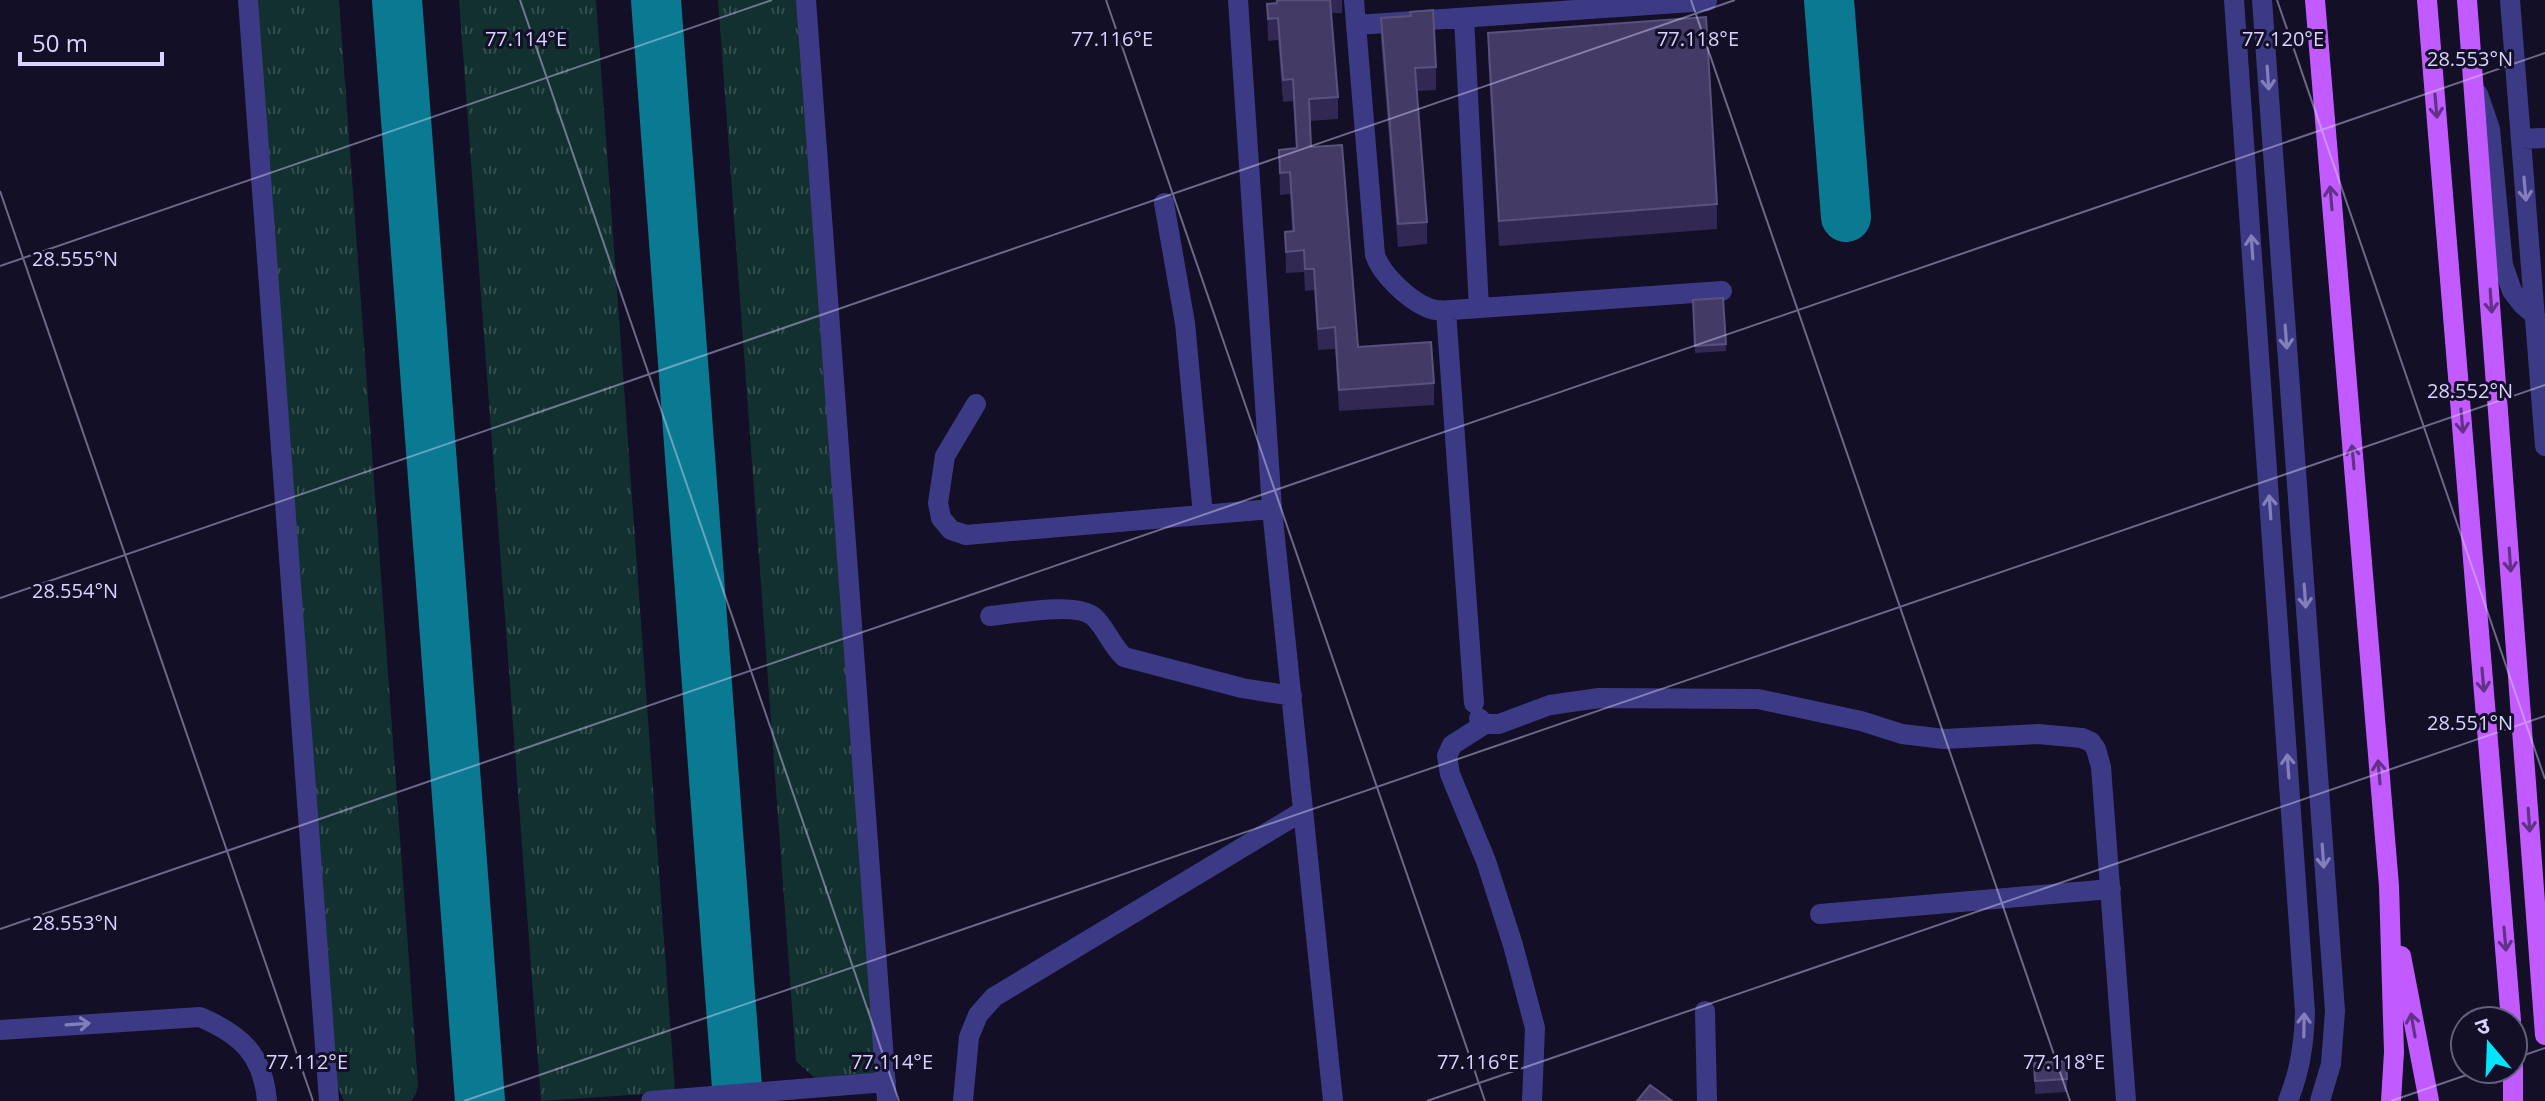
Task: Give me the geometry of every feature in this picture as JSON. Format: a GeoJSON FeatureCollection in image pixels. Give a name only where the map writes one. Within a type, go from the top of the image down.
{"type":"FeatureCollection","features":[{"type":"Feature","properties":{"kind":"main road"},"geometry":{"type":"LineString","coordinates":[[2315,0],[2389,886],[2394,1052],[2391,1101]]}},
{"type":"Feature","properties":{"kind":"main road"},"geometry":{"type":"LineString","coordinates":[[2427,0],[2510,1005]]}},
{"type":"Feature","properties":{"kind":"main road"},"geometry":{"type":"LineString","coordinates":[[2467,0],[2545,1035]]}},
{"type":"Feature","properties":{"kind":"main road"},"geometry":{"type":"LineString","coordinates":[[2389,886],[2429,1101]]}},
{"type":"Feature","properties":{"kind":"street"},"geometry":{"type":"LineString","coordinates":[[248,0],[329,1101]]}},
{"type":"Feature","properties":{"kind":"street"},"geometry":{"type":"LineString","coordinates":[[651,1101],[886,1091],[806,0]]}},
{"type":"Feature","properties":{"kind":"street"},"geometry":{"type":"LineString","coordinates":[[1238,0],[1272,509],[1333,1101]]}},
{"type":"Feature","properties":{"kind":"street"},"geometry":{"type":"LineString","coordinates":[[1354,0],[1375,255],[1379,267],[1387,276],[1420,304],[1428,309],[1446,311],[1722,291]]}},
{"type":"Feature","properties":{"kind":"street"},"geometry":{"type":"LineString","coordinates":[[2234,0],[2305,1012],[2304,1049],[2288,1101]]}},
{"type":"Feature","properties":{"kind":"street"},"geometry":{"type":"LineString","coordinates":[[2262,0],[2335,1011],[2331,1064],[2320,1101]]}},
{"type":"Feature","properties":{"kind":"street"},"geometry":{"type":"LineString","coordinates":[[2510,0],[2545,446]]}},
{"type":"Feature","properties":{"kind":"street"},"geometry":{"type":"LineString","coordinates":[[1356,25],[1707,1]]}},
{"type":"Feature","properties":{"kind":"street"},"geometry":{"type":"LineString","coordinates":[[1464,18],[1479,308]]}},
{"type":"Feature","properties":{"kind":"street"},"geometry":{"type":"LineString","coordinates":[[2475,87],[2490,129],[2503,265],[2512,291],[2535,315]]}},
{"type":"Feature","properties":{"kind":"street"},"geometry":{"type":"LineString","coordinates":[[2521,139],[2545,138]]}},
{"type":"Feature","properties":{"kind":"street"},"geometry":{"type":"LineString","coordinates":[[1164,203],[1185,323],[1203,515]]}},
{"type":"Feature","properties":{"kind":"street"},"geometry":{"type":"LineString","coordinates":[[1446,311],[1479,715],[1452,745],[1447,756],[1450,774],[1486,861],[1535,1028],[1532,1101]]}},
{"type":"Feature","properties":{"kind":"street"},"geometry":{"type":"LineString","coordinates":[[976,404],[945,456],[938,503],[941,518],[951,530],[966,535],[1272,509]]}},
{"type":"Feature","properties":{"kind":"street"},"geometry":{"type":"LineString","coordinates":[[990,616],[1071,609],[1088,612],[1124,657],[1242,688],[1292,696]]}},
{"type":"Feature","properties":{"kind":"street"},"geometry":{"type":"LineString","coordinates":[[1479,715],[1499,724],[1550,705],[1599,698],[1758,699],[1861,721],[1902,734],[1944,739],[2038,734],[2082,738],[2091,742],[2101,767],[2126,1101]]}},
{"type":"Feature","properties":{"kind":"street"},"geometry":{"type":"LineString","coordinates":[[963,1101],[969,1037],[978,1015],[994,997],[1303,811]]}},
{"type":"Feature","properties":{"kind":"street"},"geometry":{"type":"LineString","coordinates":[[1820,914],[2111,889]]}},
{"type":"Feature","properties":{"kind":"street"},"geometry":{"type":"LineString","coordinates":[[1705,1011],[1707,1101]]}},
{"type":"Feature","properties":{"kind":"street"},"geometry":{"type":"LineString","coordinates":[[0,1030],[200,1017],[224,1028],[254,1055],[265,1079],[267,1101]]}},
{"type":"Feature","properties":{"kind":"green space"},"geometry":{"type":"Polygon","coordinates":[[[254,0],[339,0],[418,1085],[411,1101],[344,1101],[334,1078],[254,0]]]}},
{"type":"Feature","properties":{"kind":"green space"},"geometry":{"type":"Polygon","coordinates":[[[459,0],[596,0],[675,1092],[541,1101],[459,0]]]}},
{"type":"Feature","properties":{"kind":"green space"},"geometry":{"type":"Polygon","coordinates":[[[718,0],[800,0],[877,1072],[872,1077],[817,1080],[796,1061],[718,0]]]}},
{"type":"Feature","properties":{"kind":"building"},"geometry":{"type":"Polygon","coordinates":[[[1277,0],[1330,0],[1338,97],[1309,99],[1311,147],[1342,145],[1358,347],[1431,342],[1434,383],[1339,390],[1335,327],[1318,329],[1314,269],[1305,269],[1304,250],[1286,252],[1285,232],[1294,231],[1290,172],[1280,173],[1279,150],[1297,148],[1293,79],[1283,80],[1278,18],[1268,19],[1267,4],[1277,3],[1277,0]]]}},
{"type":"Feature","properties":{"kind":"building"},"geometry":{"type":"Polygon","coordinates":[[[1433,10],[1436,67],[1415,68],[1427,222],[1398,224],[1381,18],[1411,16],[1410,12],[1433,10]]]}},
{"type":"Feature","properties":{"kind":"building"},"geometry":{"type":"Polygon","coordinates":[[[1706,17],[1717,204],[1499,221],[1488,33],[1706,17]]]}},
{"type":"Feature","properties":{"kind":"building"},"geometry":{"type":"Polygon","coordinates":[[[1723,298],[1726,344],[1695,346],[1693,300],[1723,298]]]}},
{"type":"Feature","properties":{"kind":"building"},"geometry":{"type":"Polygon","coordinates":[[[2066,1061],[2067,1079],[2035,1081],[2034,1063],[2066,1061]]]}},
{"type":"Feature","properties":{"kind":"building"},"geometry":{"type":"Polygon","coordinates":[[[1650,1085],[1672,1101],[1637,1101],[1650,1085]]]}},
{"type":"Feature","properties":{"kind":"taxiway"},"geometry":{"type":"LineString","coordinates":[[397,0],[480,1101]]}},
{"type":"Feature","properties":{"kind":"taxiway"},"geometry":{"type":"LineString","coordinates":[[656,0],[738,1101]]}},
{"type":"Feature","properties":{"kind":"taxiway"},"geometry":{"type":"LineString","coordinates":[[1829,0],[1846,217]]}}]}
